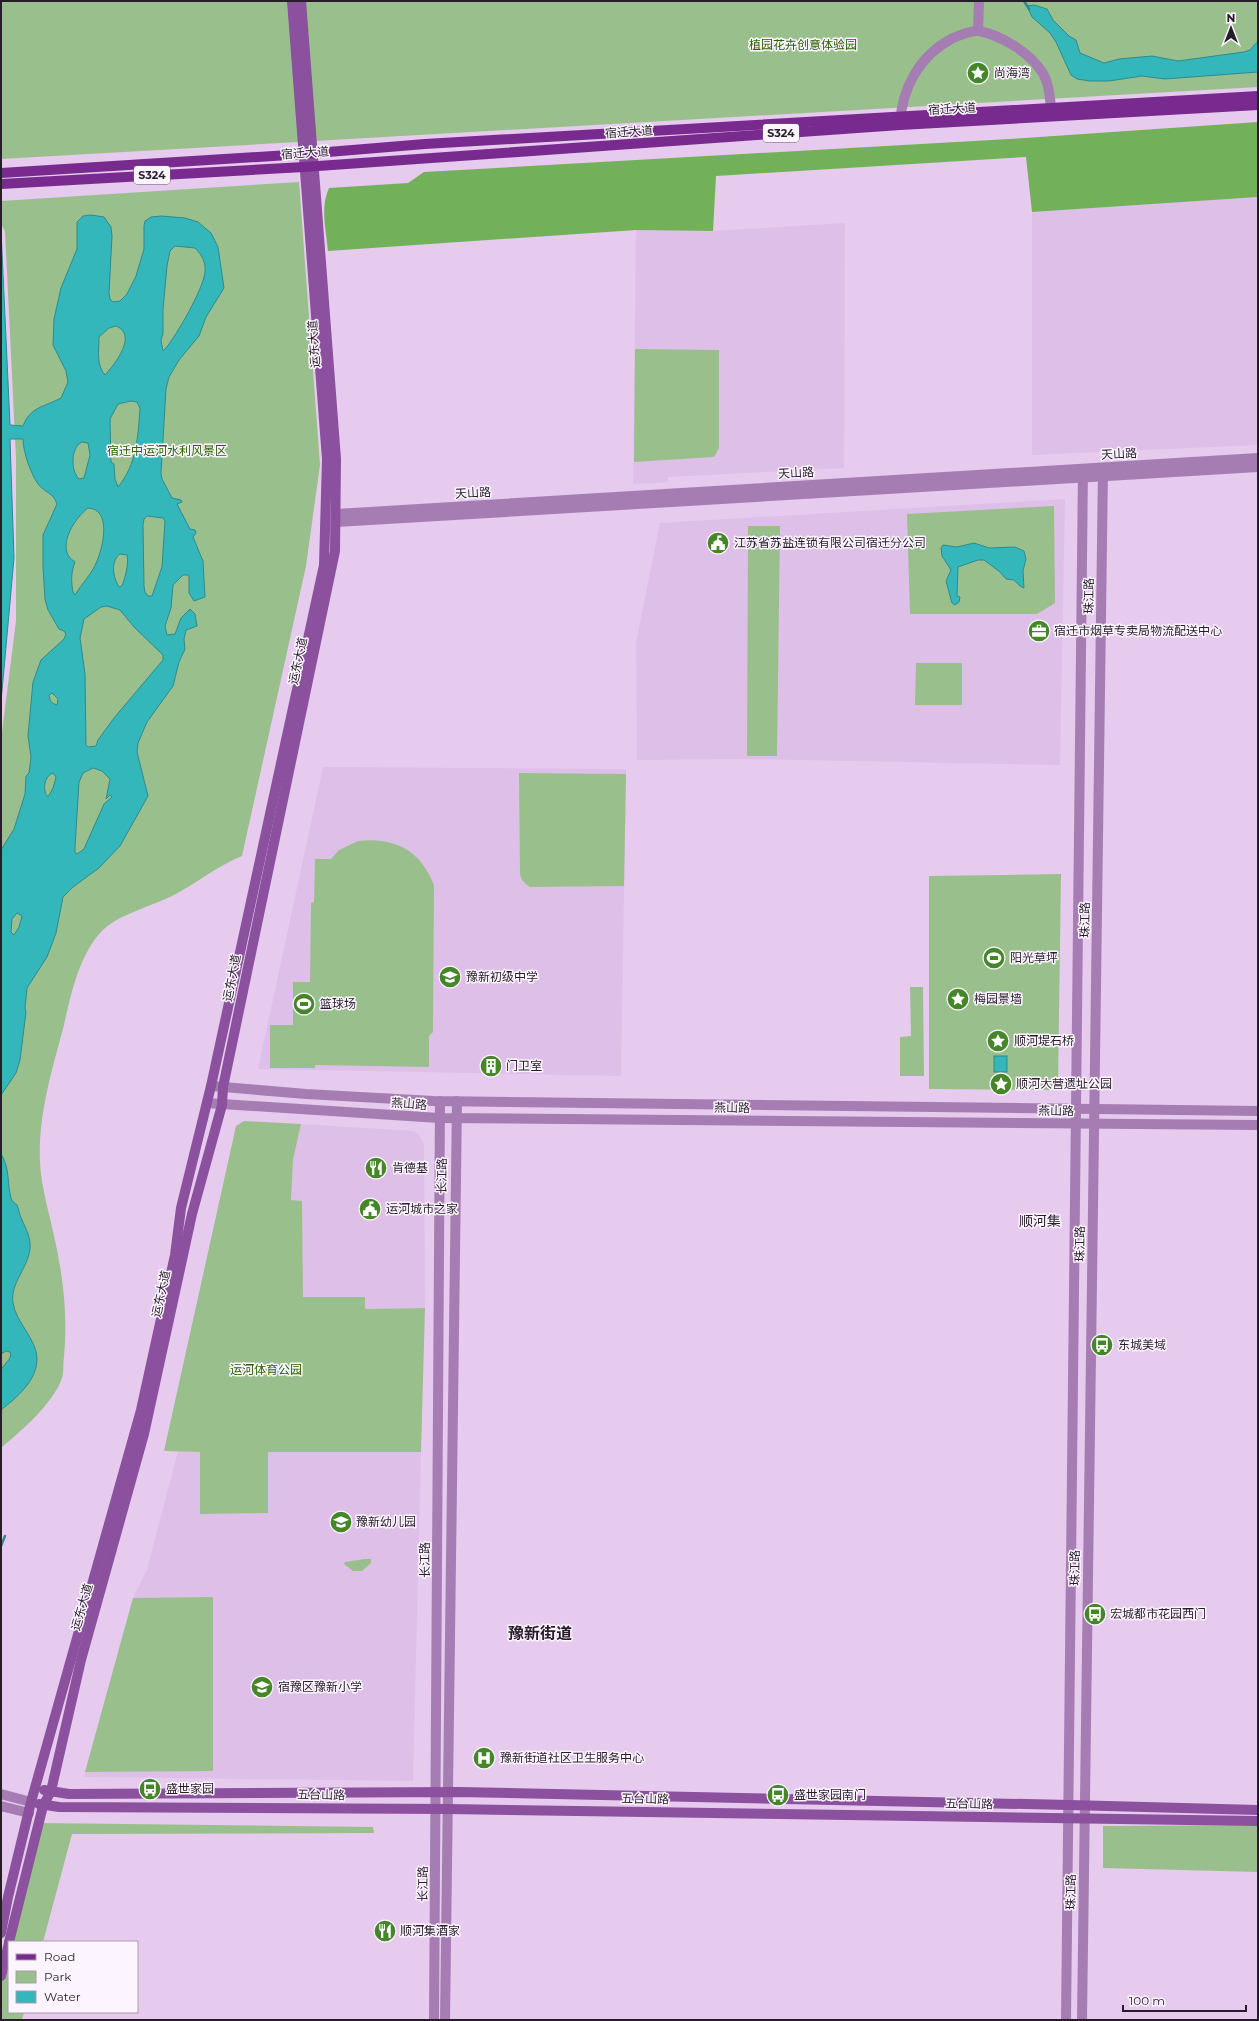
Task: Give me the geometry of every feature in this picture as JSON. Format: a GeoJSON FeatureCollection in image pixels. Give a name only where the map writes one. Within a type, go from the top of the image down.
{"type":"FeatureCollection","features":[{"type":"Feature","properties":{"kind":"main road","name":"运东大道"},"geometry":{"type":"LineString","coordinates":[[292,1],[308,153]]}},
{"type":"Feature","properties":{"kind":"main road","name":"运东大道"},"geometry":{"type":"LineString","coordinates":[[1,1933],[8,1897],[31,1802],[36,1789],[71,1654],[137,1425],[175,1255],[181,1208],[211,1086],[324,559],[327,459],[308,166],[301,1]]}},
{"type":"Feature","properties":{"kind":"main road","name":"宿迁大道"},"geometry":{"type":"LineString","coordinates":[[1,173],[425,144],[900,121],[1052,112],[1258,96]]}},
{"type":"Feature","properties":{"kind":"main road","name":"宿迁大道"},"geometry":{"type":"LineString","coordinates":[[1052,112],[1258,105]]}},
{"type":"Feature","properties":{"kind":"main road","name":"宿迁大道"},"geometry":{"type":"LineString","coordinates":[[1,184],[308,166],[900,121]]}},
{"type":"Feature","properties":{"kind":"main road","name":"运东大道"},"geometry":{"type":"LineString","coordinates":[[9,1941],[43,1806],[51,1791],[81,1660],[144,1434],[192,1214],[222,1105],[223,1087],[333,562],[336,518],[336,459],[308,166]]}},
{"type":"Feature","properties":{"kind":"main road","name":"五台山路"},"geometry":{"type":"LineString","coordinates":[[36,1789],[69,1794],[448,1792],[1258,1810]]}},
{"type":"Feature","properties":{"kind":"main road","name":"五台山路"},"geometry":{"type":"LineString","coordinates":[[31,1802],[43,1806],[448,1809],[1258,1821]]}},
{"type":"Feature","properties":{"kind":"main road","name":"运东大道"},"geometry":{"type":"LineString","coordinates":[[1,1976],[8,1947]]}},
{"type":"Feature","properties":{"kind":"street"},"geometry":{"type":"LineString","coordinates":[[978,31],[979,1]]}},
{"type":"Feature","properties":{"kind":"street"},"geometry":{"type":"LineString","coordinates":[[900,121],[913,76],[927,55],[941,45],[960,35],[978,31],[1006,41],[1022,51],[1034,62],[1042,73],[1049,94],[1052,112]]}},
{"type":"Feature","properties":{"kind":"street","name":"天山路"},"geometry":{"type":"LineString","coordinates":[[1103,472],[1258,458]]}},
{"type":"Feature","properties":{"kind":"street","name":"天山路"},"geometry":{"type":"LineString","coordinates":[[336,518],[1083,473],[1258,467]]}},
{"type":"Feature","properties":{"kind":"street","name":"珠江路"},"geometry":{"type":"LineString","coordinates":[[1082,2020],[1096,1109],[1103,472]]}},
{"type":"Feature","properties":{"kind":"street","name":"珠江路"},"geometry":{"type":"LineString","coordinates":[[1066,2020],[1083,473]]}},
{"type":"Feature","properties":{"kind":"street","name":"燕山路"},"geometry":{"type":"LineString","coordinates":[[211,1086],[306,1094],[440,1101],[1258,1111]]}},
{"type":"Feature","properties":{"kind":"street","name":"长江路"},"geometry":{"type":"LineString","coordinates":[[434,2020],[437,1792],[440,1101]]}},
{"type":"Feature","properties":{"kind":"street","name":"长江路"},"geometry":{"type":"LineString","coordinates":[[445,2020],[457,1101]]}},
{"type":"Feature","properties":{"kind":"street","name":"燕山路"},"geometry":{"type":"LineString","coordinates":[[207,1103],[439,1118],[1076,1125],[1258,1125]]}},
{"type":"Feature","properties":{"kind":"street"},"geometry":{"type":"LineString","coordinates":[[1,1794],[31,1802]]}},
{"type":"Feature","properties":{"kind":"street"},"geometry":{"type":"LineString","coordinates":[[1,1806],[29,1813]]}},
{"type":"Feature","properties":{"kind":"shaded area"},"geometry":{"type":"Polygon","coordinates":[[[1258,122],[1258,197],[1032,212],[1026,157],[716,176],[713,231],[636,230],[328,251],[324,211],[326,196],[329,188],[408,183],[424,172],[1025,138],[1258,122]]]}},
{"type":"Feature","properties":{"kind":"shaded area"},"geometry":{"type":"Polygon","coordinates":[[[1258,197],[1258,445],[1032,455],[1032,212],[1258,197]]]}},
{"type":"Feature","properties":{"kind":"shaded area"},"geometry":{"type":"Polygon","coordinates":[[[845,223],[844,468],[668,477],[668,482],[633,484],[636,230],[713,231],[845,223]]]}},
{"type":"Feature","properties":{"kind":"shaded area"},"geometry":{"type":"Polygon","coordinates":[[[1065,499],[1060,765],[744,759],[637,760],[636,643],[660,523],[1065,499]]]}},
{"type":"Feature","properties":{"kind":"shaded area","name":"豫新初级中学"},"geometry":{"type":"Polygon","coordinates":[[[323,767],[626,769],[621,1076],[258,1069],[323,767]]]}},
{"type":"Feature","properties":{"kind":"shaded area","name":"运河城市之家"},"geometry":{"type":"Polygon","coordinates":[[[301,1124],[414,1131],[420,1136],[424,1145],[425,1308],[365,1309],[365,1297],[302,1297],[302,1201],[291,1201],[293,1160],[301,1124]]]}},
{"type":"Feature","properties":{"kind":"shaded area","name":"宿豫区豫新小学"},"geometry":{"type":"Polygon","coordinates":[[[178,1451],[200,1452],[200,1514],[268,1513],[268,1452],[421,1452],[413,1781],[84,1777],[133,1598],[147,1570],[178,1451]]]}},
{"type":"Feature","properties":{"kind":"green space","name":"植园花卉创意体验园"},"geometry":{"type":"Polygon","coordinates":[[[1,1],[1258,1],[1258,87],[1,159],[1,1]]]}},
{"type":"Feature","properties":{"kind":"green space","name":"宿迁中运河水利风景区"},"geometry":{"type":"Polygon","coordinates":[[[299,182],[320,465],[306,566],[242,856],[174,895],[125,916],[108,926],[93,942],[81,964],[73,988],[47,1093],[41,1127],[40,1144],[42,1181],[57,1251],[64,1296],[65,1342],[63,1376],[58,1388],[44,1407],[27,1425],[1,1448],[1,740],[16,621],[16,458],[5,231],[1,224],[1,201],[299,182]]]}},
{"type":"Feature","properties":{"kind":"green space"},"geometry":{"type":"Polygon","coordinates":[[[635,349],[719,350],[719,448],[714,457],[634,462],[635,349]]]}},
{"type":"Feature","properties":{"kind":"green space"},"geometry":{"type":"Polygon","coordinates":[[[1054,506],[1055,603],[1037,614],[910,614],[907,514],[1054,506]]]}},
{"type":"Feature","properties":{"kind":"green space"},"geometry":{"type":"Polygon","coordinates":[[[748,526],[780,526],[777,756],[747,756],[748,526]]]}},
{"type":"Feature","properties":{"kind":"green space"},"geometry":{"type":"Polygon","coordinates":[[[916,663],[962,663],[962,705],[915,705],[916,663]]]}},
{"type":"Feature","properties":{"kind":"green space"},"geometry":{"type":"Polygon","coordinates":[[[519,773],[626,774],[624,886],[530,887],[524,883],[520,874],[519,773]]]}},
{"type":"Feature","properties":{"kind":"green space"},"geometry":{"type":"Polygon","coordinates":[[[358,841],[384,841],[405,848],[421,863],[434,885],[433,1032],[429,1036],[429,1067],[315,1065],[315,1068],[270,1068],[270,1025],[293,1025],[293,982],[310,982],[311,903],[314,902],[315,859],[331,859],[339,850],[358,841]]]}},
{"type":"Feature","properties":{"kind":"green space"},"geometry":{"type":"Polygon","coordinates":[[[1061,874],[1058,1084],[1051,1090],[929,1089],[929,876],[1061,874]]]}},
{"type":"Feature","properties":{"kind":"green space"},"geometry":{"type":"Polygon","coordinates":[[[910,987],[923,987],[924,1076],[900,1076],[900,1037],[911,1036],[910,987]]]}},
{"type":"Feature","properties":{"kind":"green space","name":"运河体育公园"},"geometry":{"type":"Polygon","coordinates":[[[244,1121],[301,1124],[293,1160],[291,1200],[302,1201],[303,1297],[365,1297],[365,1309],[425,1308],[421,1452],[268,1452],[268,1513],[200,1514],[200,1452],[164,1451],[236,1126],[244,1121]]]}},
{"type":"Feature","properties":{"kind":"green space"},"geometry":{"type":"Polygon","coordinates":[[[371,1559],[371,1563],[362,1571],[353,1571],[344,1564],[345,1562],[371,1559]]]}},
{"type":"Feature","properties":{"kind":"green space"},"geometry":{"type":"Polygon","coordinates":[[[213,1597],[213,1771],[85,1772],[133,1598],[213,1597]]]}},
{"type":"Feature","properties":{"kind":"green space"},"geometry":{"type":"Polygon","coordinates":[[[39,1823],[373,1827],[374,1833],[72,1834],[43,1941],[8,1941],[39,1823]]]}},
{"type":"Feature","properties":{"kind":"green space"},"geometry":{"type":"Polygon","coordinates":[[[1258,1825],[1258,1872],[1103,1868],[1103,1826],[1258,1825]]]}},
{"type":"Feature","properties":{"kind":"green space"},"geometry":{"type":"Polygon","coordinates":[[[8,1943],[8,2013],[24,2013],[22,2020],[1,2020],[1,1970],[8,1943]]]}},
{"type":"Feature","properties":{"kind":"water"},"geometry":{"type":"Polygon","coordinates":[[[1034,5],[1047,9],[1053,20],[1069,36],[1076,40],[1080,53],[1104,63],[1119,59],[1152,56],[1178,61],[1244,52],[1250,50],[1258,41],[1258,72],[1165,79],[1142,76],[1109,81],[1077,79],[1071,75],[1056,42],[1050,33],[1032,17],[1027,6],[1034,5]]]}},
{"type":"Feature","properties":{"kind":"water"},"geometry":{"type":"Polygon","coordinates":[[[91,215],[104,217],[111,227],[112,236],[109,293],[110,299],[113,302],[120,301],[127,294],[136,276],[144,249],[145,221],[151,217],[161,216],[185,218],[198,222],[211,233],[218,247],[224,288],[206,317],[199,336],[179,360],[169,377],[166,389],[161,473],[162,479],[172,498],[181,500],[182,502],[177,504],[190,529],[195,530],[196,533],[193,537],[203,561],[205,597],[194,601],[189,593],[188,575],[183,575],[173,585],[171,608],[165,626],[167,635],[175,634],[181,618],[190,609],[195,614],[197,626],[186,630],[184,639],[185,649],[179,662],[173,686],[147,722],[138,743],[137,752],[148,796],[120,846],[99,868],[73,887],[63,897],[56,933],[47,957],[27,988],[26,1012],[20,1060],[16,1073],[1,1095],[1,850],[14,829],[25,794],[26,776],[29,773],[31,757],[28,736],[33,682],[41,660],[64,639],[66,634],[64,631],[59,629],[48,610],[45,599],[43,535],[57,504],[53,497],[35,480],[26,456],[23,439],[10,439],[14,558],[1,702],[1,230],[10,425],[23,426],[30,415],[38,408],[61,398],[68,382],[66,371],[53,345],[54,319],[61,288],[77,249],[77,222],[83,216],[91,215]],[[175,246],[170,251],[163,309],[163,334],[161,340],[163,351],[189,312],[200,290],[205,272],[203,259],[195,248],[175,246]],[[116,326],[109,328],[99,337],[100,367],[105,375],[119,357],[125,343],[125,336],[122,330],[116,326]],[[131,401],[118,404],[110,419],[111,462],[114,464],[115,479],[118,487],[133,459],[140,408],[137,402],[131,401]],[[82,442],[76,449],[73,465],[79,479],[84,478],[90,455],[88,443],[82,442]],[[88,508],[74,524],[67,538],[66,545],[70,558],[75,562],[72,580],[73,592],[75,595],[97,561],[102,547],[104,530],[100,515],[96,510],[88,508]],[[147,516],[144,519],[144,586],[145,592],[148,596],[152,596],[162,567],[165,521],[163,518],[147,516]],[[120,554],[114,565],[115,579],[119,587],[122,586],[125,575],[127,555],[120,554]],[[107,606],[101,607],[84,619],[80,638],[85,674],[86,745],[88,747],[96,746],[98,740],[114,718],[163,660],[163,655],[134,627],[120,610],[107,606]],[[52,693],[49,695],[52,703],[57,705],[58,699],[52,693]],[[93,768],[83,773],[79,782],[75,853],[77,854],[84,849],[104,804],[112,797],[110,795],[106,799],[110,779],[102,771],[93,768]],[[53,773],[48,777],[45,784],[45,791],[48,797],[53,788],[56,777],[53,773]],[[17,913],[12,919],[11,932],[14,935],[19,927],[22,916],[17,913]]]}},
{"type":"Feature","properties":{"kind":"water"},"geometry":{"type":"Polygon","coordinates":[[[974,543],[989,548],[1015,547],[1024,551],[1026,559],[1023,571],[1024,588],[1014,580],[1006,579],[1000,572],[984,560],[978,560],[958,567],[957,596],[960,597],[959,602],[955,605],[952,603],[946,581],[951,570],[942,556],[941,548],[943,545],[957,547],[974,543]]]}},
{"type":"Feature","properties":{"kind":"water"},"geometry":{"type":"Polygon","coordinates":[[[994,1056],[1007,1056],[1007,1072],[994,1072],[994,1056]]]}},
{"type":"Feature","properties":{"kind":"water"},"geometry":{"type":"Polygon","coordinates":[[[1,1154],[6,1165],[11,1198],[18,1207],[30,1241],[29,1256],[14,1289],[13,1303],[18,1317],[34,1345],[37,1359],[36,1367],[30,1382],[1,1410],[1,1371],[11,1355],[10,1352],[6,1351],[1,1354],[1,1154]]]}},
{"type":"Feature","properties":{"kind":"waterway"},"geometry":{"type":"LineString","coordinates":[[1024,1],[1029,9]]}},
{"type":"Feature","properties":{"kind":"waterway"},"geometry":{"type":"LineString","coordinates":[[1,1546],[5,1536]]}},
{"type":"Feature","properties":{"kind":"place","name":"尚海湾"},"geometry":{"type":"Point","coordinates":[978,73]}},
{"type":"Feature","properties":{"kind":"place","name":"江苏省苏盐连锁有限公司宿迁分公司"},"geometry":{"type":"Point","coordinates":[718,543]}},
{"type":"Feature","properties":{"kind":"place","name":"宿迁市烟草专卖局物流配送中心"},"geometry":{"type":"Point","coordinates":[1039,631]}},
{"type":"Feature","properties":{"kind":"place","name":"阳光草坪"},"geometry":{"type":"Point","coordinates":[994,958]}},
{"type":"Feature","properties":{"kind":"place","name":"豫新初级中学"},"geometry":{"type":"Point","coordinates":[450,977]}},
{"type":"Feature","properties":{"kind":"place","name":"梅园景墙"},"geometry":{"type":"Point","coordinates":[958,999]}},
{"type":"Feature","properties":{"kind":"place","name":"篮球场"},"geometry":{"type":"Point","coordinates":[304,1004]}},
{"type":"Feature","properties":{"kind":"place","name":"顺河堤石桥"},"geometry":{"type":"Point","coordinates":[998,1041]}},
{"type":"Feature","properties":{"kind":"place","name":"门卫室"},"geometry":{"type":"Point","coordinates":[491,1066]}},
{"type":"Feature","properties":{"kind":"place","name":"顺河大营遗址公园"},"geometry":{"type":"Point","coordinates":[1001,1084]}},
{"type":"Feature","properties":{"kind":"place","name":"肯德基"},"geometry":{"type":"Point","coordinates":[376,1168]}},
{"type":"Feature","properties":{"kind":"place","name":"运河城市之家"},"geometry":{"type":"Point","coordinates":[370,1209]}},
{"type":"Feature","properties":{"kind":"place","name":"东城美域"},"geometry":{"type":"Point","coordinates":[1102,1345]}},
{"type":"Feature","properties":{"kind":"place","name":"豫新幼儿园"},"geometry":{"type":"Point","coordinates":[341,1522]}},
{"type":"Feature","properties":{"kind":"place","name":"宏城都市花园西门"},"geometry":{"type":"Point","coordinates":[1095,1614]}},
{"type":"Feature","properties":{"kind":"place","name":"宿豫区豫新小学"},"geometry":{"type":"Point","coordinates":[262,1687]}},
{"type":"Feature","properties":{"kind":"place","name":"豫新街道社区卫生服务中心"},"geometry":{"type":"Point","coordinates":[484,1758]}},
{"type":"Feature","properties":{"kind":"place","name":"盛世家园"},"geometry":{"type":"Point","coordinates":[150,1789]}},
{"type":"Feature","properties":{"kind":"place","name":"盛世家园南门"},"geometry":{"type":"Point","coordinates":[778,1795]}},
{"type":"Feature","properties":{"kind":"place","name":"顺河集酒家"},"geometry":{"type":"Point","coordinates":[385,1931]}},
{"type":"Feature","properties":{"kind":"district","name":"顺河集"},"geometry":{"type":"Point","coordinates":[1040,1221]}},
{"type":"Feature","properties":{"kind":"district","name":"豫新街道"},"geometry":{"type":"Point","coordinates":[540,1633]}}]}
